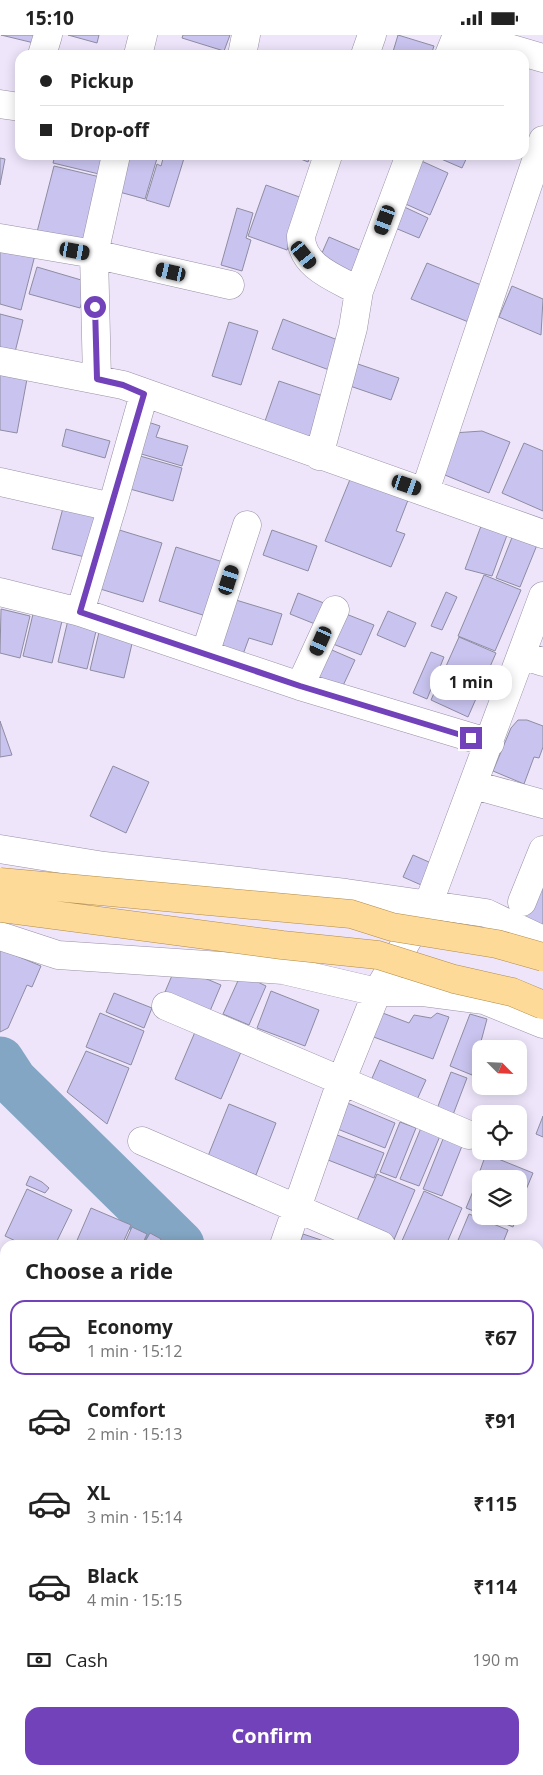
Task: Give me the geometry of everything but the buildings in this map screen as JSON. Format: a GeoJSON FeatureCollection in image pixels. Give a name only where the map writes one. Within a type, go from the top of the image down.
{"type":"FeatureCollection","features":[{"type":"Feature","properties":{"kind":"main road"},"geometry":{"type":"LineString","coordinates":[[0,882],[351,914],[392,927],[497,944],[543,957]]}},
{"type":"Feature","properties":{"kind":"main road"},"geometry":{"type":"LineString","coordinates":[[0,908],[282,945],[378,955],[454,979],[512,992],[543,1005]]}},
{"type":"Feature","properties":{"kind":"street"},"geometry":{"type":"LineString","coordinates":[[44,50],[48,35]]}},
{"type":"Feature","properties":{"kind":"street"},"geometry":{"type":"LineString","coordinates":[[139,50],[143,35]]}},
{"type":"Feature","properties":{"kind":"street"},"geometry":{"type":"LineString","coordinates":[[243,50],[246,35]]}},
{"type":"Feature","properties":{"kind":"street"},"geometry":{"type":"LineString","coordinates":[[367,50],[372,35]]}},
{"type":"Feature","properties":{"kind":"street"},"geometry":{"type":"LineString","coordinates":[[451,50],[457,35]]}},
{"type":"Feature","properties":{"kind":"street"},"geometry":{"type":"LineString","coordinates":[[464,35],[510,41],[527,50]]}},
{"type":"Feature","properties":{"kind":"street"},"geometry":{"type":"LineString","coordinates":[[529,51],[543,58]]}},
{"type":"Feature","properties":{"kind":"street"},"geometry":{"type":"LineString","coordinates":[[0,104],[15,106]]}},
{"type":"Feature","properties":{"kind":"street"},"geometry":{"type":"LineString","coordinates":[[424,491],[543,140]]}},
{"type":"Feature","properties":{"kind":"street"},"geometry":{"type":"LineString","coordinates":[[97,379],[94,254],[115,160]]}},
{"type":"Feature","properties":{"kind":"street"},"geometry":{"type":"LineString","coordinates":[[326,160],[300,236],[301,244],[304,255],[310,263],[359,291]]}},
{"type":"Feature","properties":{"kind":"street"},"geometry":{"type":"LineString","coordinates":[[319,456],[354,328],[359,291],[408,160]]}},
{"type":"Feature","properties":{"kind":"street"},"geometry":{"type":"LineString","coordinates":[[0,238],[94,254],[230,285]]}},
{"type":"Feature","properties":{"kind":"street"},"geometry":{"type":"LineString","coordinates":[[0,361],[123,385],[543,534]]}},
{"type":"Feature","properties":{"kind":"street"},"geometry":{"type":"LineString","coordinates":[[80,612],[144,394]]}},
{"type":"Feature","properties":{"kind":"street"},"geometry":{"type":"LineString","coordinates":[[0,482],[112,507]]}},
{"type":"Feature","properties":{"kind":"street"},"geometry":{"type":"LineString","coordinates":[[205,654],[247,525]]}},
{"type":"Feature","properties":{"kind":"street"},"geometry":{"type":"LineString","coordinates":[[0,592],[80,612],[300,686],[490,743]]}},
{"type":"Feature","properties":{"kind":"street"},"geometry":{"type":"LineString","coordinates":[[286,1240],[299,1208],[342,1079],[377,992],[428,905],[490,743],[532,658],[543,596]]}},
{"type":"Feature","properties":{"kind":"street"},"geometry":{"type":"LineString","coordinates":[[300,686],[335,610]]}},
{"type":"Feature","properties":{"kind":"street"},"geometry":{"type":"LineString","coordinates":[[474,785],[543,804]]}},
{"type":"Feature","properties":{"kind":"street"},"geometry":{"type":"LineString","coordinates":[[0,849],[104,866],[346,893],[486,913],[543,940]]}},
{"type":"Feature","properties":{"kind":"street"},"geometry":{"type":"LineString","coordinates":[[522,902],[543,850]]}},
{"type":"Feature","properties":{"kind":"street"},"geometry":{"type":"LineString","coordinates":[[0,936],[58,955],[283,970],[377,992],[423,992],[484,1000],[543,1024]]}},
{"type":"Feature","properties":{"kind":"street"},"geometry":{"type":"LineString","coordinates":[[166,1006],[342,1079],[469,1135]]}},
{"type":"Feature","properties":{"kind":"street"},"geometry":{"type":"LineString","coordinates":[[142,1141],[370,1240]]}},
{"type":"Feature","properties":{"kind":"waterway"},"geometry":{"type":"LineString","coordinates":[[0,1061],[13,1081],[175,1240]]}},
{"type":"Feature","properties":{"kind":"route"},"geometry":{"type":"LineString","coordinates":[[95,307],[97,379],[123,385],[144,394],[80,612],[300,686],[471,738]]}}]}
